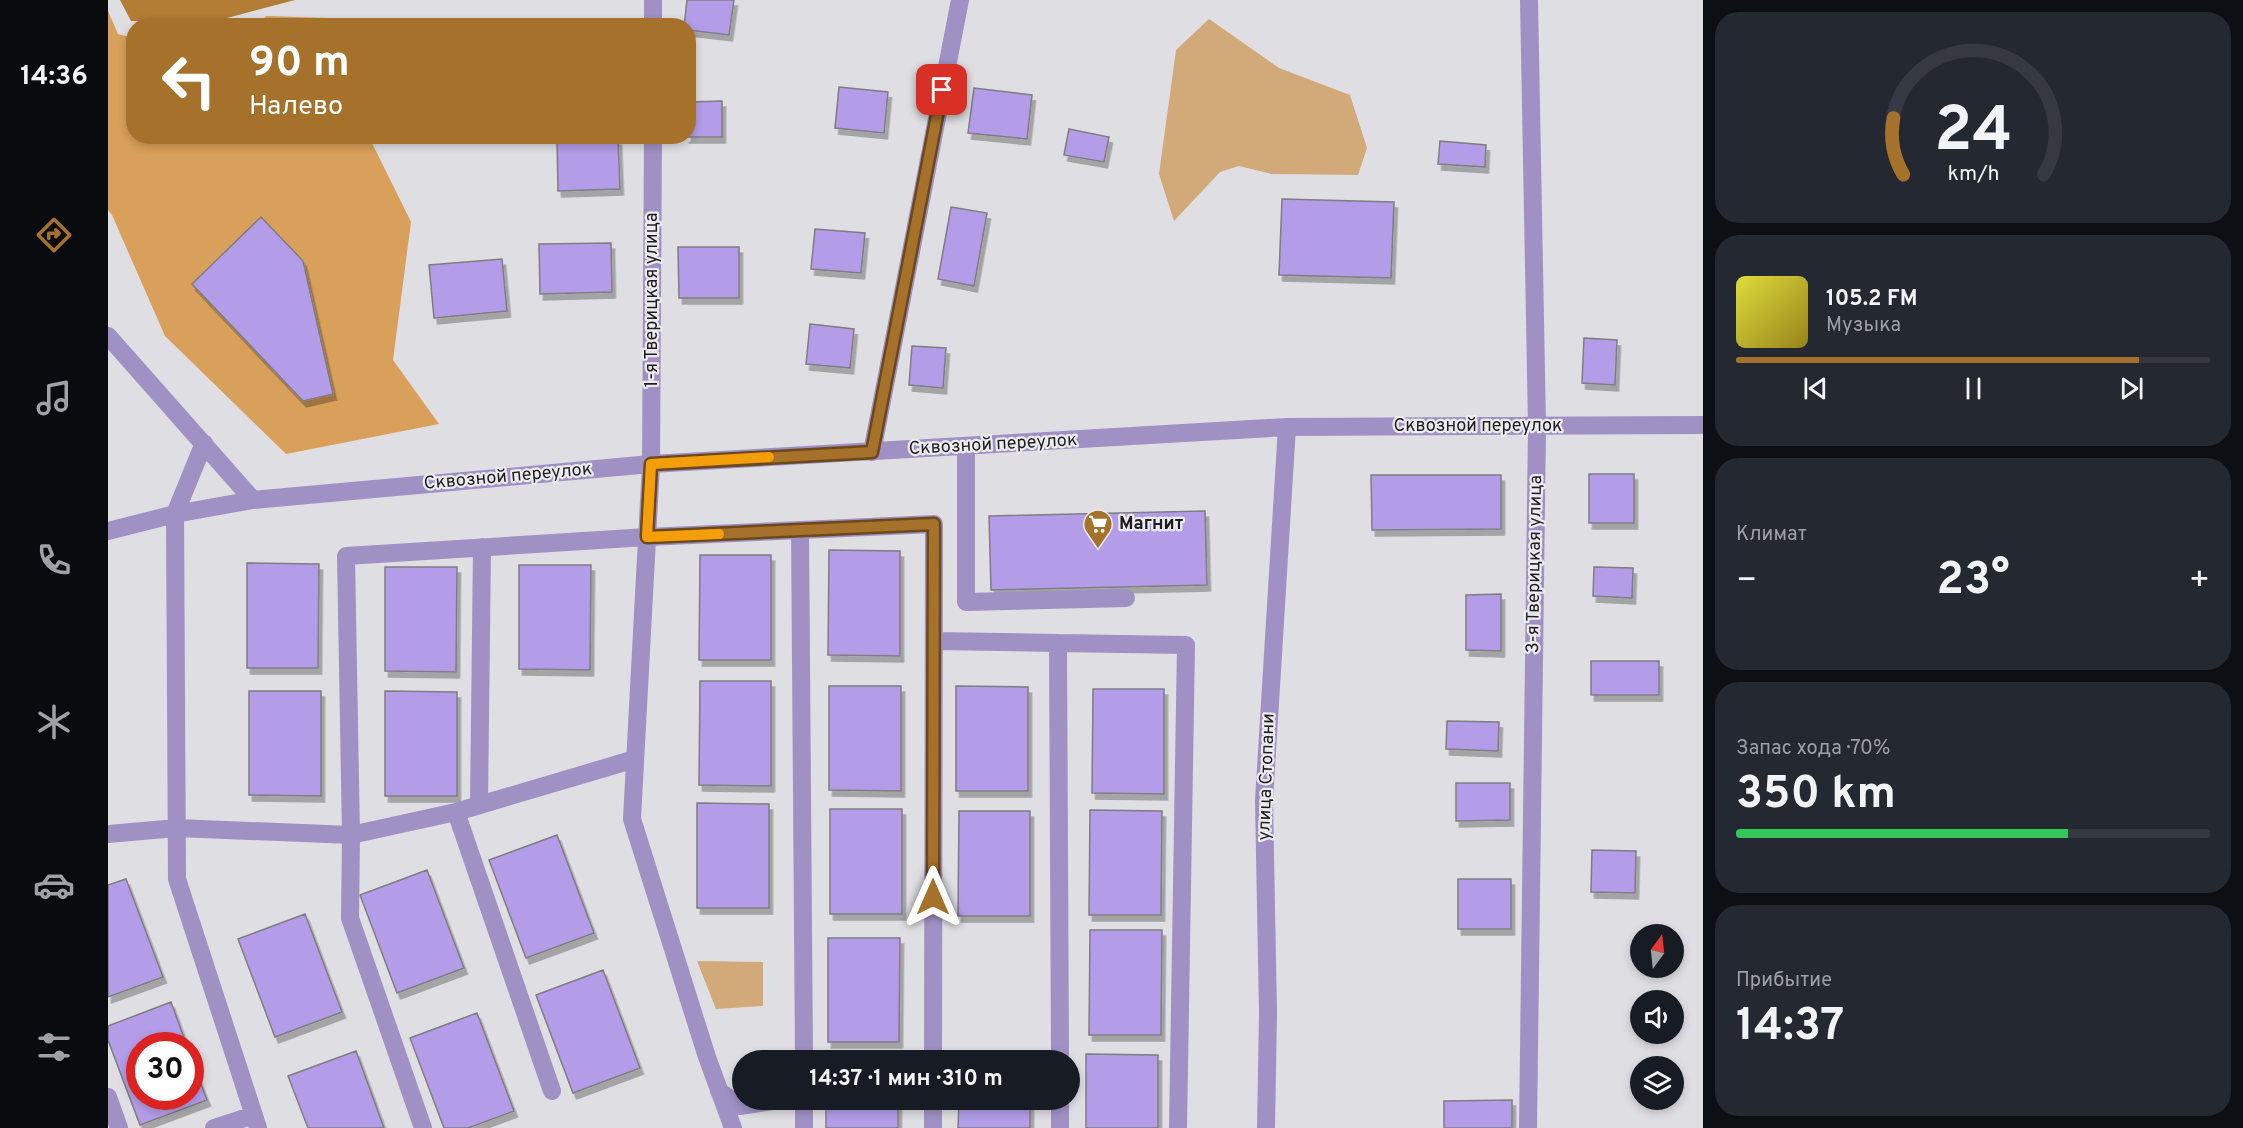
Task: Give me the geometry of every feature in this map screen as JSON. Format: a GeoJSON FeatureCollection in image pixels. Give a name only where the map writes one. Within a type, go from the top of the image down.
{"type":"FeatureCollection","features":[{"type":"Feature","properties":{"kind":"street"},"geometry":{"type":"LineString","coordinates":[[653,0],[653,18]]}},
{"type":"Feature","properties":{"kind":"street"},"geometry":{"type":"LineString","coordinates":[[872,452],[960,0]]}},
{"type":"Feature","properties":{"kind":"street","name":"3-я Тверицкая улица"},"geometry":{"type":"LineString","coordinates":[[1528,1128],[1537,426],[1529,0]]}},
{"type":"Feature","properties":{"kind":"street","name":"1-я Тверицкая улица"},"geometry":{"type":"LineString","coordinates":[[653,144],[651,464],[632,819],[706,1058],[733,1128]]}},
{"type":"Feature","properties":{"kind":"street"},"geometry":{"type":"LineString","coordinates":[[108,336],[253,500]]}},
{"type":"Feature","properties":{"kind":"street","name":"Сквозной переулок"},"geometry":{"type":"LineString","coordinates":[[108,531],[175,514],[253,500],[651,464],[1287,427],[1703,425]]}},
{"type":"Feature","properties":{"kind":"street","name":"улица Стопани"},"geometry":{"type":"LineString","coordinates":[[1266,1128],[1268,1012],[1264,800],[1287,427]]}},
{"type":"Feature","properties":{"kind":"street"},"geometry":{"type":"LineString","coordinates":[[204,443],[175,514],[177,879],[256,1122],[214,1128]]}},
{"type":"Feature","properties":{"kind":"street"},"geometry":{"type":"LineString","coordinates":[[966,446],[966,602],[1126,598]]}},
{"type":"Feature","properties":{"kind":"street"},"geometry":{"type":"LineString","coordinates":[[423,1128],[350,918],[351,835],[346,556],[647,537],[934,524],[933,1050]]}},
{"type":"Feature","properties":{"kind":"street"},"geometry":{"type":"LineString","coordinates":[[800,530],[804,1050]]}},
{"type":"Feature","properties":{"kind":"street"},"geometry":{"type":"LineString","coordinates":[[479,805],[482,548]]}},
{"type":"Feature","properties":{"kind":"street"},"geometry":{"type":"LineString","coordinates":[[934,641],[1186,645],[1178,1128]]}},
{"type":"Feature","properties":{"kind":"street"},"geometry":{"type":"LineString","coordinates":[[1058,643],[1060,1050]]}},
{"type":"Feature","properties":{"kind":"street"},"geometry":{"type":"LineString","coordinates":[[108,834],[177,828],[351,835],[456,812],[635,759]]}},
{"type":"Feature","properties":{"kind":"street"},"geometry":{"type":"LineString","coordinates":[[456,812],[552,1091]]}},
{"type":"Feature","properties":{"kind":"street"},"geometry":{"type":"LineString","coordinates":[[719,1091],[732,1100]]}},
{"type":"Feature","properties":{"kind":"street"},"geometry":{"type":"LineString","coordinates":[[108,1097],[119,1128]]}},
{"type":"Feature","properties":{"kind":"street"},"geometry":{"type":"LineString","coordinates":[[804,1110],[804,1128]]}},
{"type":"Feature","properties":{"kind":"street"},"geometry":{"type":"LineString","coordinates":[[933,1110],[933,1128]]}},
{"type":"Feature","properties":{"kind":"street"},"geometry":{"type":"LineString","coordinates":[[1060,1110],[1060,1128]]}},
{"type":"Feature","properties":{"kind":"shaded area"},"geometry":{"type":"Polygon","coordinates":[[[120,0],[295,0],[227,18],[129,18],[120,0]]]}},
{"type":"Feature","properties":{"kind":"shaded area"},"geometry":{"type":"Polygon","coordinates":[[[108,11],[118,34],[126,36],[126,144],[372,144],[411,222],[393,360],[439,424],[286,454],[165,336],[108,210],[108,11]]]}},
{"type":"Feature","properties":{"kind":"shaded area"},"geometry":{"type":"Polygon","coordinates":[[[266,16],[327,18],[265,18],[266,16]]]}},
{"type":"Feature","properties":{"kind":"shaded area"},"geometry":{"type":"Polygon","coordinates":[[[1209,19],[1279,68],[1350,95],[1367,148],[1358,175],[1272,174],[1239,166],[1220,172],[1174,221],[1159,174],[1176,50],[1209,19]]]}},
{"type":"Feature","properties":{"kind":"shaded area"},"geometry":{"type":"Polygon","coordinates":[[[697,961],[763,962],[763,1006],[716,1009],[697,961]]]}},
{"type":"Feature","properties":{"kind":"building"},"geometry":{"type":"Polygon","coordinates":[[[687,0],[734,0],[729,35],[696,31],[696,18],[685,18],[687,0]]]}},
{"type":"Feature","properties":{"kind":"building"},"geometry":{"type":"Polygon","coordinates":[[[839,87],[888,92],[884,133],[835,128],[839,87]]]}},
{"type":"Feature","properties":{"kind":"building"},"geometry":{"type":"Polygon","coordinates":[[[974,88],[1032,95],[1027,139],[968,133],[974,88]]]}},
{"type":"Feature","properties":{"kind":"building"},"geometry":{"type":"Polygon","coordinates":[[[722,101],[722,137],[696,137],[696,102],[722,101]]]}},
{"type":"Feature","properties":{"kind":"building"},"geometry":{"type":"Polygon","coordinates":[[[1069,129],[1109,137],[1104,162],[1064,155],[1069,129]]]}},
{"type":"Feature","properties":{"kind":"building"},"geometry":{"type":"Polygon","coordinates":[[[1440,141],[1486,145],[1485,167],[1438,164],[1440,141]]]}},
{"type":"Feature","properties":{"kind":"building"},"geometry":{"type":"Polygon","coordinates":[[[557,144],[618,144],[620,189],[558,191],[557,144]]]}},
{"type":"Feature","properties":{"kind":"building"},"geometry":{"type":"Polygon","coordinates":[[[1282,199],[1394,202],[1391,278],[1279,275],[1282,199]]]}},
{"type":"Feature","properties":{"kind":"building"},"geometry":{"type":"Polygon","coordinates":[[[951,207],[987,213],[974,286],[938,279],[951,207]]]}},
{"type":"Feature","properties":{"kind":"building"},"geometry":{"type":"Polygon","coordinates":[[[261,217],[303,261],[333,394],[303,401],[192,284],[261,217]]]}},
{"type":"Feature","properties":{"kind":"building"},"geometry":{"type":"Polygon","coordinates":[[[815,229],[865,233],[861,273],[811,269],[815,229]]]}},
{"type":"Feature","properties":{"kind":"building"},"geometry":{"type":"Polygon","coordinates":[[[611,243],[612,292],[540,294],[539,244],[611,243]]]}},
{"type":"Feature","properties":{"kind":"building"},"geometry":{"type":"Polygon","coordinates":[[[678,247],[739,247],[739,298],[679,298],[678,247]]]}},
{"type":"Feature","properties":{"kind":"building"},"geometry":{"type":"Polygon","coordinates":[[[502,259],[507,311],[434,318],[429,265],[502,259]]]}},
{"type":"Feature","properties":{"kind":"building"},"geometry":{"type":"Polygon","coordinates":[[[810,324],[854,329],[850,368],[806,364],[810,324]]]}},
{"type":"Feature","properties":{"kind":"building"},"geometry":{"type":"Polygon","coordinates":[[[1584,338],[1617,340],[1615,385],[1582,383],[1584,338]]]}},
{"type":"Feature","properties":{"kind":"building"},"geometry":{"type":"Polygon","coordinates":[[[912,346],[946,348],[943,388],[909,385],[912,346]]]}},
{"type":"Feature","properties":{"kind":"building"},"geometry":{"type":"Polygon","coordinates":[[[1589,474],[1634,474],[1634,523],[1589,523],[1589,474]]]}},
{"type":"Feature","properties":{"kind":"building"},"geometry":{"type":"Polygon","coordinates":[[[1371,475],[1501,475],[1501,529],[1372,530],[1371,475]]]}},
{"type":"Feature","properties":{"kind":"building","name":"Магнит"},"geometry":{"type":"Polygon","coordinates":[[[1205,511],[1207,585],[991,590],[989,516],[1205,511]]]}},
{"type":"Feature","properties":{"kind":"building"},"geometry":{"type":"Polygon","coordinates":[[[829,550],[900,551],[900,656],[828,655],[829,550]]]}},
{"type":"Feature","properties":{"kind":"building"},"geometry":{"type":"Polygon","coordinates":[[[700,555],[771,555],[771,660],[699,660],[700,555]]]}},
{"type":"Feature","properties":{"kind":"building"},"geometry":{"type":"Polygon","coordinates":[[[247,563],[319,564],[318,668],[247,668],[247,563]]]}},
{"type":"Feature","properties":{"kind":"building"},"geometry":{"type":"Polygon","coordinates":[[[519,565],[591,565],[590,670],[519,669],[519,565]]]}},
{"type":"Feature","properties":{"kind":"building"},"geometry":{"type":"Polygon","coordinates":[[[385,567],[457,567],[456,672],[385,671],[385,567]]]}},
{"type":"Feature","properties":{"kind":"building"},"geometry":{"type":"Polygon","coordinates":[[[1594,567],[1633,568],[1632,598],[1593,596],[1594,567]]]}},
{"type":"Feature","properties":{"kind":"building"},"geometry":{"type":"Polygon","coordinates":[[[1501,594],[1501,651],[1466,650],[1466,595],[1501,594]]]}},
{"type":"Feature","properties":{"kind":"building"},"geometry":{"type":"Polygon","coordinates":[[[1591,661],[1659,661],[1659,695],[1591,695],[1591,661]]]}},
{"type":"Feature","properties":{"kind":"building"},"geometry":{"type":"Polygon","coordinates":[[[700,681],[771,681],[771,786],[699,785],[700,681]]]}},
{"type":"Feature","properties":{"kind":"building"},"geometry":{"type":"Polygon","coordinates":[[[829,686],[901,686],[901,791],[829,790],[829,686]]]}},
{"type":"Feature","properties":{"kind":"building"},"geometry":{"type":"Polygon","coordinates":[[[956,686],[1028,687],[1028,791],[956,791],[956,686]]]}},
{"type":"Feature","properties":{"kind":"building"},"geometry":{"type":"Polygon","coordinates":[[[1093,689],[1164,689],[1164,794],[1092,793],[1093,689]]]}},
{"type":"Feature","properties":{"kind":"building"},"geometry":{"type":"Polygon","coordinates":[[[249,691],[321,691],[321,796],[249,795],[249,691]]]}},
{"type":"Feature","properties":{"kind":"building"},"geometry":{"type":"Polygon","coordinates":[[[385,691],[457,692],[457,796],[385,796],[385,691]]]}},
{"type":"Feature","properties":{"kind":"building"},"geometry":{"type":"Polygon","coordinates":[[[1447,721],[1499,722],[1498,751],[1446,749],[1447,721]]]}},
{"type":"Feature","properties":{"kind":"building"},"geometry":{"type":"Polygon","coordinates":[[[1456,783],[1510,783],[1510,820],[1456,821],[1456,783]]]}},
{"type":"Feature","properties":{"kind":"building"},"geometry":{"type":"Polygon","coordinates":[[[697,803],[769,804],[769,908],[697,908],[697,803]]]}},
{"type":"Feature","properties":{"kind":"building"},"geometry":{"type":"Polygon","coordinates":[[[830,809],[902,809],[902,914],[830,914],[830,809]]]}},
{"type":"Feature","properties":{"kind":"building"},"geometry":{"type":"Polygon","coordinates":[[[1090,810],[1162,811],[1161,915],[1089,915],[1090,810]]]}},
{"type":"Feature","properties":{"kind":"building"},"geometry":{"type":"Polygon","coordinates":[[[959,811],[1030,811],[1030,916],[958,916],[959,811]]]}},
{"type":"Feature","properties":{"kind":"building"},"geometry":{"type":"Polygon","coordinates":[[[557,835],[594,933],[526,958],[489,860],[557,835]]]}},
{"type":"Feature","properties":{"kind":"building"},"geometry":{"type":"Polygon","coordinates":[[[1592,850],[1636,851],[1635,893],[1591,892],[1592,850]]]}},
{"type":"Feature","properties":{"kind":"building"},"geometry":{"type":"Polygon","coordinates":[[[427,870],[464,968],[397,993],[360,895],[427,870]]]}},
{"type":"Feature","properties":{"kind":"building"},"geometry":{"type":"Polygon","coordinates":[[[126,879],[163,977],[108,997],[108,885],[126,879]]]}},
{"type":"Feature","properties":{"kind":"building"},"geometry":{"type":"Polygon","coordinates":[[[1458,879],[1511,879],[1511,929],[1458,929],[1458,879]]]}},
{"type":"Feature","properties":{"kind":"building"},"geometry":{"type":"Polygon","coordinates":[[[305,914],[342,1012],[275,1037],[238,939],[305,914]]]}},
{"type":"Feature","properties":{"kind":"building"},"geometry":{"type":"Polygon","coordinates":[[[1090,930],[1162,930],[1161,1035],[1089,1035],[1090,930]]]}},
{"type":"Feature","properties":{"kind":"building"},"geometry":{"type":"Polygon","coordinates":[[[828,938],[900,938],[899,1042],[828,1042],[828,938]]]}},
{"type":"Feature","properties":{"kind":"building"},"geometry":{"type":"Polygon","coordinates":[[[603,970],[640,1068],[573,1093],[536,995],[603,970]]]}},
{"type":"Feature","properties":{"kind":"building"},"geometry":{"type":"Polygon","coordinates":[[[171,1002],[182,1032],[126,1032],[126,1088],[108,1040],[108,1026],[171,1002]]]}},
{"type":"Feature","properties":{"kind":"building"},"geometry":{"type":"Polygon","coordinates":[[[477,1013],[514,1111],[468,1128],[444,1128],[410,1038],[477,1013]]]}},
{"type":"Feature","properties":{"kind":"building"},"geometry":{"type":"Polygon","coordinates":[[[356,1051],[384,1128],[308,1128],[288,1076],[356,1051]]]}},
{"type":"Feature","properties":{"kind":"building"},"geometry":{"type":"Polygon","coordinates":[[[1086,1054],[1158,1055],[1158,1128],[1086,1128],[1086,1054]]]}},
{"type":"Feature","properties":{"kind":"building"},"geometry":{"type":"Polygon","coordinates":[[[1512,1100],[1512,1128],[1444,1128],[1444,1101],[1512,1100]]]}},
{"type":"Feature","properties":{"kind":"building"},"geometry":{"type":"Polygon","coordinates":[[[134,1110],[180,1110],[140,1125],[134,1110]]]}},
{"type":"Feature","properties":{"kind":"building"},"geometry":{"type":"Polygon","coordinates":[[[826,1110],[898,1110],[898,1128],[826,1128],[826,1110]]]}},
{"type":"Feature","properties":{"kind":"building"},"geometry":{"type":"Polygon","coordinates":[[[959,1110],[1030,1110],[1030,1128],[958,1128],[959,1110]]]}},
{"type":"Feature","properties":{"kind":"slow traffic"},"geometry":{"type":"LineString","coordinates":[[719,534],[647,537],[651,464],[769,457]]}},
{"type":"Feature","properties":{"kind":"place","name":"Магнит"},"geometry":{"type":"Point","coordinates":[1098,550]}},
{"type":"Feature","properties":{"kind":"route"},"geometry":{"type":"LineString","coordinates":[[933,897],[934,524],[647,537],[651,464],[872,452],[942,90]]}}]}
